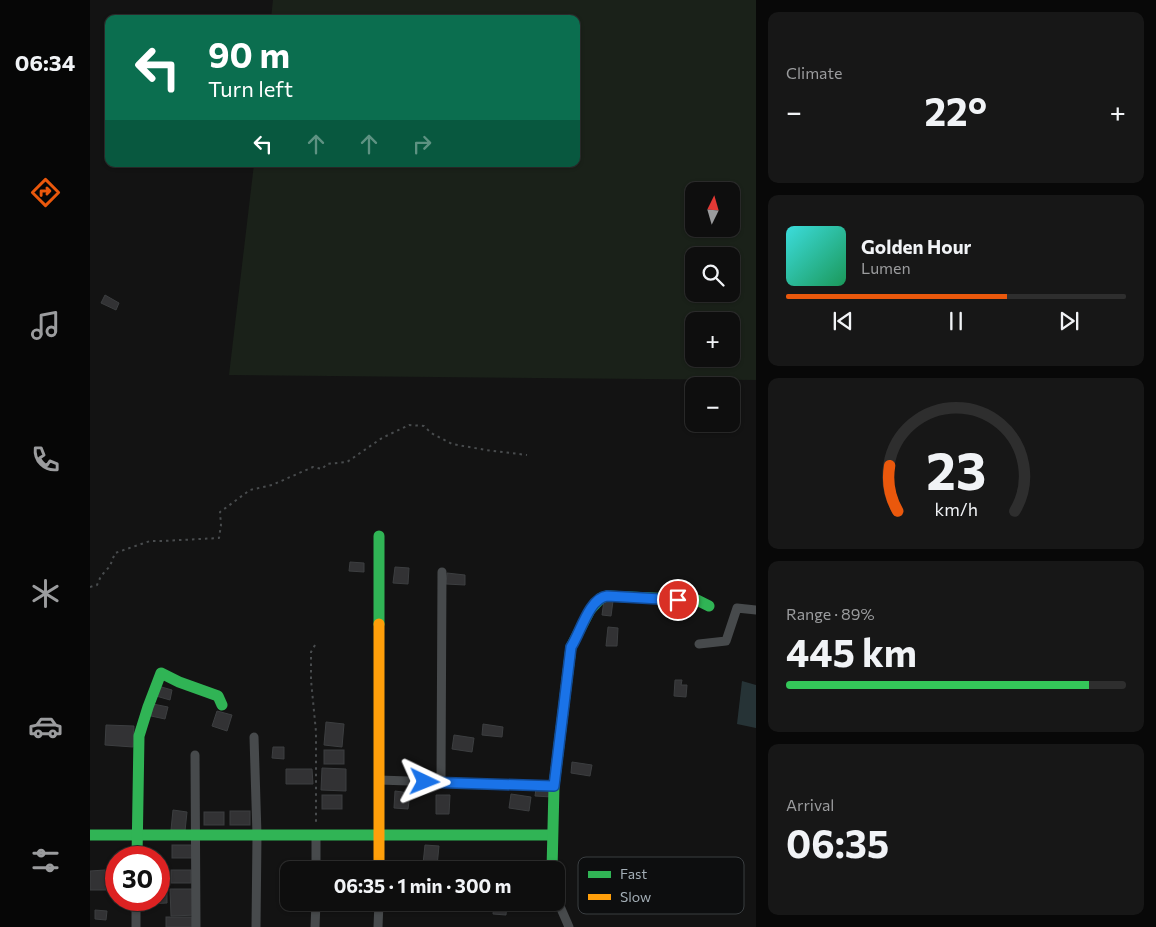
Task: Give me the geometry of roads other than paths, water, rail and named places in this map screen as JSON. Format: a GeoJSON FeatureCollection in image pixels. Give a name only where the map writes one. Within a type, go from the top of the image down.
{"type":"FeatureCollection","features":[{"type":"Feature","properties":{"kind":"street"},"geometry":{"type":"LineString","coordinates":[[379,536],[379,861]]}},
{"type":"Feature","properties":{"kind":"street"},"geometry":{"type":"LineString","coordinates":[[440,782],[442,572]]}},
{"type":"Feature","properties":{"kind":"street"},"geometry":{"type":"LineString","coordinates":[[552,861],[554,786],[571,647],[582,621],[601,596],[697,600],[709,606]]}},
{"type":"Feature","properties":{"kind":"street"},"geometry":{"type":"LineString","coordinates":[[699,644],[726,641],[737,608],[756,610]]}},
{"type":"Feature","properties":{"kind":"street"},"geometry":{"type":"LineString","coordinates":[[137,846],[139,736],[161,673],[179,682],[218,696],[222,704]]}},
{"type":"Feature","properties":{"kind":"street"},"geometry":{"type":"LineString","coordinates":[[254,737],[257,836],[256,927]]}},
{"type":"Feature","properties":{"kind":"street"},"geometry":{"type":"LineString","coordinates":[[195,755],[196,927]]}},
{"type":"Feature","properties":{"kind":"street"},"geometry":{"type":"LineString","coordinates":[[379,780],[554,786]]}},
{"type":"Feature","properties":{"kind":"street"},"geometry":{"type":"LineString","coordinates":[[90,835],[552,835]]}},
{"type":"Feature","properties":{"kind":"street"},"geometry":{"type":"LineString","coordinates":[[316,835],[316,861]]}},
{"type":"Feature","properties":{"kind":"street"},"geometry":{"type":"LineString","coordinates":[[136,911],[136,927]]}},
{"type":"Feature","properties":{"kind":"street"},"geometry":{"type":"LineString","coordinates":[[315,927],[316,911]]}},
{"type":"Feature","properties":{"kind":"street"},"geometry":{"type":"LineString","coordinates":[[378,927],[379,911]]}},
{"type":"Feature","properties":{"kind":"street"},"geometry":{"type":"LineString","coordinates":[[562,911],[569,927]]}}]}
